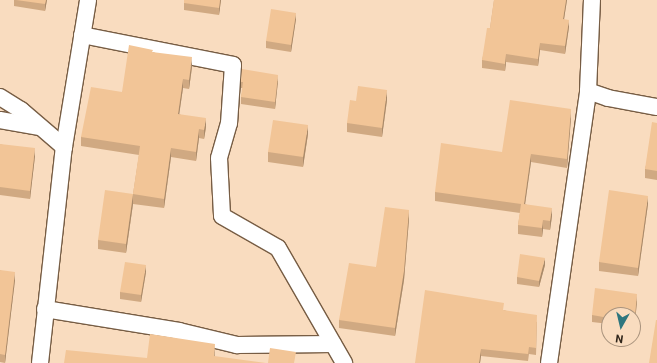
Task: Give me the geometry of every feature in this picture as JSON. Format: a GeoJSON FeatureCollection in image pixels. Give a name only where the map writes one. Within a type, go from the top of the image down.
{"type":"FeatureCollection","features":[{"type":"Feature","properties":{"kind":"street"},"geometry":{"type":"LineString","coordinates":[[40,363],[64,147],[88,0]]}},
{"type":"Feature","properties":{"kind":"street"},"geometry":{"type":"LineString","coordinates":[[549,363],[588,91],[592,0]]}},
{"type":"Feature","properties":{"kind":"street"},"geometry":{"type":"LineString","coordinates":[[82,35],[233,65],[229,123],[219,158],[222,216],[278,248],[344,363]]}},
{"type":"Feature","properties":{"kind":"street"},"geometry":{"type":"LineString","coordinates":[[588,91],[608,98],[657,107]]}},
{"type":"Feature","properties":{"kind":"street"},"geometry":{"type":"LineString","coordinates":[[0,97],[64,147]]}},
{"type":"Feature","properties":{"kind":"street"},"geometry":{"type":"LineString","coordinates":[[0,120],[41,128]]}},
{"type":"Feature","properties":{"kind":"street"},"geometry":{"type":"LineString","coordinates":[[45,309],[179,331],[237,344],[333,344]]}},
{"type":"Feature","properties":{"kind":"building"},"geometry":{"type":"Polygon","coordinates":[[[16,0],[46,0],[45,4],[16,0]]]}},
{"type":"Feature","properties":{"kind":"building"},"geometry":{"type":"Polygon","coordinates":[[[184,0],[220,0],[219,8],[184,3],[184,0]]]}},
{"type":"Feature","properties":{"kind":"building"},"geometry":{"type":"Polygon","coordinates":[[[494,0],[566,0],[563,19],[569,20],[565,46],[540,43],[538,59],[506,54],[505,64],[482,60],[487,28],[490,28],[494,0]]]}},
{"type":"Feature","properties":{"kind":"building"},"geometry":{"type":"Polygon","coordinates":[[[271,9],[296,13],[291,45],[266,41],[271,9]]]}},
{"type":"Feature","properties":{"kind":"building"},"geometry":{"type":"Polygon","coordinates":[[[129,45],[153,50],[152,52],[192,57],[189,80],[183,79],[178,114],[206,118],[204,130],[199,129],[196,152],[171,148],[164,199],[133,194],[140,146],[81,137],[91,87],[122,92],[129,45]]]}},
{"type":"Feature","properties":{"kind":"building"},"geometry":{"type":"Polygon","coordinates":[[[242,69],[278,75],[275,102],[241,97],[243,82],[241,82],[242,69]]]}},
{"type":"Feature","properties":{"kind":"building"},"geometry":{"type":"Polygon","coordinates":[[[358,86],[387,90],[382,128],[347,123],[350,100],[356,101],[358,86]]]}},
{"type":"Feature","properties":{"kind":"building"},"geometry":{"type":"Polygon","coordinates":[[[510,100],[571,109],[567,159],[531,154],[524,204],[552,208],[550,221],[543,220],[542,228],[518,225],[521,204],[435,192],[441,143],[502,152],[510,100]]]}},
{"type":"Feature","properties":{"kind":"building"},"geometry":{"type":"Polygon","coordinates":[[[273,120],[308,125],[303,157],[268,152],[273,120]]]}},
{"type":"Feature","properties":{"kind":"building"},"geometry":{"type":"Polygon","coordinates":[[[652,122],[657,123],[657,171],[645,169],[652,122]]]}},
{"type":"Feature","properties":{"kind":"building"},"geometry":{"type":"Polygon","coordinates":[[[0,144],[35,148],[30,191],[0,187],[0,144]]]}},
{"type":"Feature","properties":{"kind":"building"},"geometry":{"type":"Polygon","coordinates":[[[105,190],[133,194],[126,244],[98,240],[105,190]]]}},
{"type":"Feature","properties":{"kind":"building"},"geometry":{"type":"Polygon","coordinates":[[[609,190],[648,196],[638,268],[599,262],[609,190]]]}},
{"type":"Feature","properties":{"kind":"building"},"geometry":{"type":"Polygon","coordinates":[[[385,207],[409,210],[404,271],[395,328],[339,320],[349,263],[376,267],[385,207]]]}},
{"type":"Feature","properties":{"kind":"building"},"geometry":{"type":"Polygon","coordinates":[[[520,254],[545,258],[539,281],[517,277],[520,254]]]}},
{"type":"Feature","properties":{"kind":"building"},"geometry":{"type":"Polygon","coordinates":[[[125,262],[146,265],[141,295],[120,292],[125,262]]]}},
{"type":"Feature","properties":{"kind":"building"},"geometry":{"type":"Polygon","coordinates":[[[0,270],[15,272],[5,355],[0,354],[0,270]]]}},
{"type":"Feature","properties":{"kind":"building"},"geometry":{"type":"Polygon","coordinates":[[[595,288],[637,294],[636,307],[601,307],[601,317],[592,315],[595,288]]]}},
{"type":"Feature","properties":{"kind":"building"},"geometry":{"type":"Polygon","coordinates":[[[425,290],[504,303],[503,310],[537,315],[536,348],[529,347],[528,354],[481,349],[479,363],[415,363],[425,290]]]}},
{"type":"Feature","properties":{"kind":"building"},"geometry":{"type":"Polygon","coordinates":[[[656,320],[657,363],[649,363],[656,320]]]}},
{"type":"Feature","properties":{"kind":"building"},"geometry":{"type":"Polygon","coordinates":[[[150,334],[215,344],[214,356],[266,363],[64,363],[66,350],[147,358],[150,334]]]}},
{"type":"Feature","properties":{"kind":"building"},"geometry":{"type":"Polygon","coordinates":[[[270,348],[296,352],[294,363],[268,363],[270,348]]]}}]}
